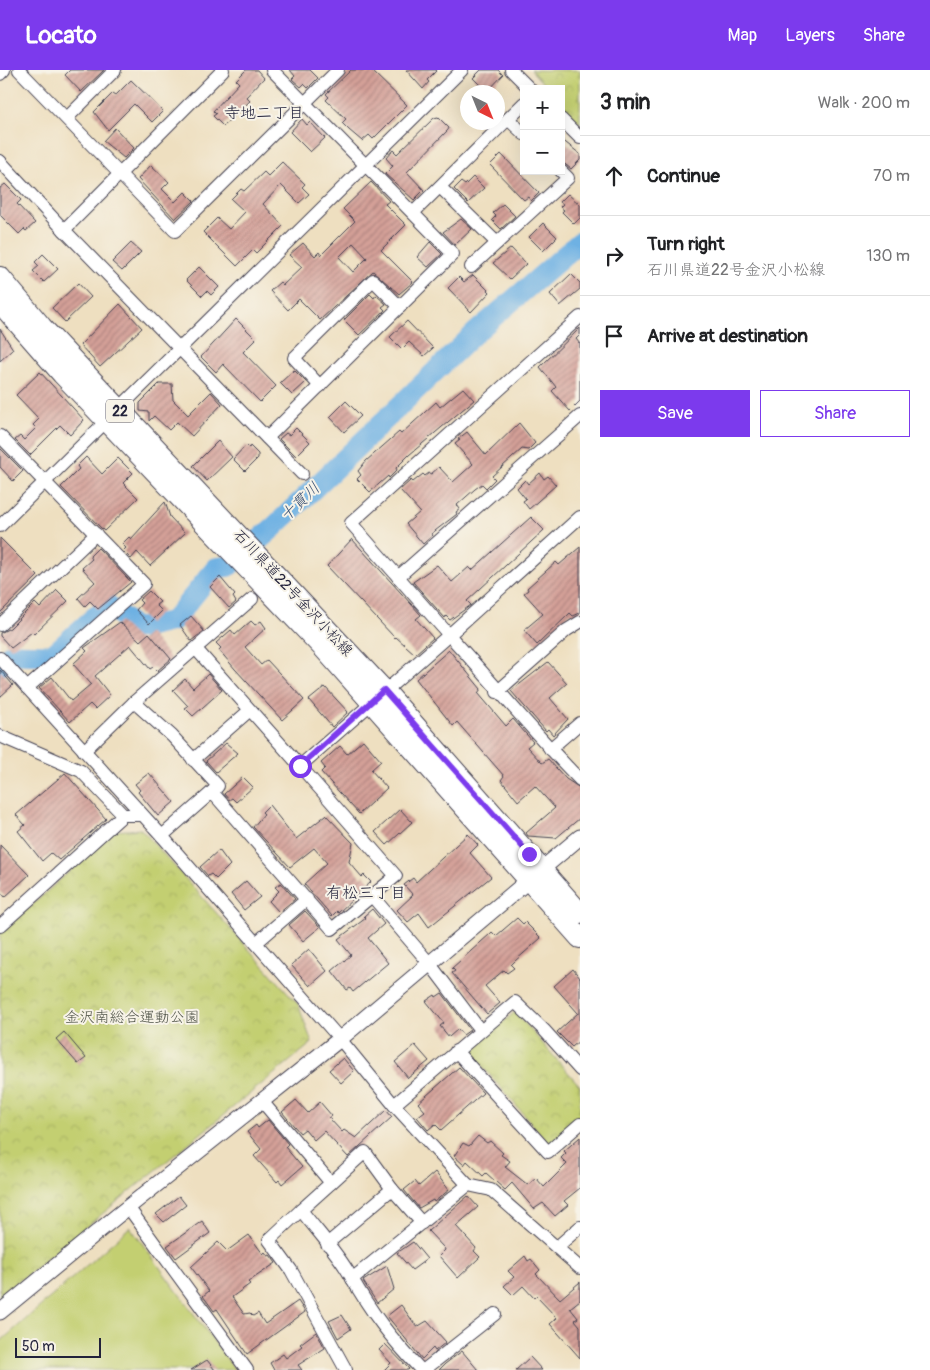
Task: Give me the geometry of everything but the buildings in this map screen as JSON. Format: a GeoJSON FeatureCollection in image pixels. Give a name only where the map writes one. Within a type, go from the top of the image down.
{"type":"FeatureCollection","features":[{"type":"Feature","properties":{"kind":"main road","name":"石川県道22号金沢小松線"},"geometry":{"type":"LineString","coordinates":[[0,277],[114,415],[244,552],[325,650],[378,697],[536,875],[580,938]]}},
{"type":"Feature","properties":{"kind":"main road","name":"石川県道22号金沢小松線"},"geometry":{"type":"LineString","coordinates":[[0,303],[62,374],[114,415]]}},
{"type":"Feature","properties":{"kind":"main road","name":"石川県道22号金沢小松線"},"geometry":{"type":"LineString","coordinates":[[536,875],[580,913]]}},
{"type":"Feature","properties":{"kind":"street"},"geometry":{"type":"LineString","coordinates":[[0,74],[4,70]]}},
{"type":"Feature","properties":{"kind":"street"},"geometry":{"type":"LineString","coordinates":[[19,70],[175,231],[338,70]]}},
{"type":"Feature","properties":{"kind":"street"},"geometry":{"type":"LineString","coordinates":[[67,118],[115,70]]}},
{"type":"Feature","properties":{"kind":"street"},"geometry":{"type":"LineString","coordinates":[[64,230],[223,70]]}},
{"type":"Feature","properties":{"kind":"street"},"geometry":{"type":"LineString","coordinates":[[267,438],[453,254],[367,164],[272,70]]}},
{"type":"Feature","properties":{"kind":"street"},"geometry":{"type":"LineString","coordinates":[[0,526],[462,70]]}},
{"type":"Feature","properties":{"kind":"street"},"geometry":{"type":"LineString","coordinates":[[511,70],[526,85]]}},
{"type":"Feature","properties":{"kind":"street"},"geometry":{"type":"LineString","coordinates":[[413,213],[520,107]]}},
{"type":"Feature","properties":{"kind":"street"},"geometry":{"type":"LineString","coordinates":[[508,119],[520,130]]}},
{"type":"Feature","properties":{"kind":"street"},"geometry":{"type":"LineString","coordinates":[[565,123],[580,138]]}},
{"type":"Feature","properties":{"kind":"street"},"geometry":{"type":"LineString","coordinates":[[0,161],[64,230],[302,474]]}},
{"type":"Feature","properties":{"kind":"street"},"geometry":{"type":"LineString","coordinates":[[471,267],[568,178],[565,175]]}},
{"type":"Feature","properties":{"kind":"street"},"geometry":{"type":"LineString","coordinates":[[440,187],[497,243]]}},
{"type":"Feature","properties":{"kind":"street"},"geometry":{"type":"LineString","coordinates":[[320,386],[294,358],[373,280],[400,307]]}},
{"type":"Feature","properties":{"kind":"street"},"geometry":{"type":"LineString","coordinates":[[580,317],[352,522],[398,577],[486,675],[498,692],[580,780]]}},
{"type":"Feature","properties":{"kind":"street"},"geometry":{"type":"LineString","coordinates":[[398,577],[580,416]]}},
{"type":"Feature","properties":{"kind":"street"},"geometry":{"type":"LineString","coordinates":[[0,436],[144,584],[28,688]]}},
{"type":"Feature","properties":{"kind":"street"},"geometry":{"type":"LineString","coordinates":[[300,766],[450,635],[580,517]]}},
{"type":"Feature","properties":{"kind":"street"},"geometry":{"type":"LineString","coordinates":[[0,625],[96,534]]}},
{"type":"Feature","properties":{"kind":"street"},"geometry":{"type":"LineString","coordinates":[[84,751],[134,702],[252,599]]}},
{"type":"Feature","properties":{"kind":"street"},"geometry":{"type":"LineString","coordinates":[[498,692],[567,630],[580,622]]}},
{"type":"Feature","properties":{"kind":"street"},"geometry":{"type":"LineString","coordinates":[[196,649],[396,876],[332,929],[212,792]]}},
{"type":"Feature","properties":{"kind":"street"},"geometry":{"type":"LineString","coordinates":[[2,661],[162,836],[340,1039],[394,1105],[468,1185],[491,1190],[580,1268]]}},
{"type":"Feature","properties":{"kind":"street"},"geometry":{"type":"LineString","coordinates":[[134,702],[172,736],[218,786],[162,836]]}},
{"type":"Feature","properties":{"kind":"street"},"geometry":{"type":"LineString","coordinates":[[193,760],[250,710]]}},
{"type":"Feature","properties":{"kind":"street"},"geometry":{"type":"LineString","coordinates":[[550,749],[580,723]]}},
{"type":"Feature","properties":{"kind":"street"},"geometry":{"type":"LineString","coordinates":[[0,736],[81,771],[123,815]]}},
{"type":"Feature","properties":{"kind":"street"},"geometry":{"type":"LineString","coordinates":[[81,771],[93,761]]}},
{"type":"Feature","properties":{"kind":"street"},"geometry":{"type":"LineString","coordinates":[[0,926],[123,815],[142,815]]}},
{"type":"Feature","properties":{"kind":"street"},"geometry":{"type":"LineString","coordinates":[[0,1312],[128,1206],[340,1039],[580,838]]}},
{"type":"Feature","properties":{"kind":"street"},"geometry":{"type":"LineString","coordinates":[[372,896],[430,964],[480,1030]]}},
{"type":"Feature","properties":{"kind":"street"},"geometry":{"type":"LineString","coordinates":[[256,943],[307,899]]}},
{"type":"Feature","properties":{"kind":"street"},"geometry":{"type":"LineString","coordinates":[[394,1105],[515,1002],[544,1030],[580,1070]]}},
{"type":"Feature","properties":{"kind":"street"},"geometry":{"type":"LineString","coordinates":[[456,1051],[548,1152],[580,1124]]}},
{"type":"Feature","properties":{"kind":"street"},"geometry":{"type":"LineString","coordinates":[[262,1100],[331,1182]]}},
{"type":"Feature","properties":{"kind":"street"},"geometry":{"type":"LineString","coordinates":[[346,1370],[291,1270],[269,1240],[365,1152],[392,1189],[422,1223]]}},
{"type":"Feature","properties":{"kind":"street"},"geometry":{"type":"LineString","coordinates":[[352,1279],[468,1185]]}},
{"type":"Feature","properties":{"kind":"street"},"geometry":{"type":"LineString","coordinates":[[327,1244],[392,1189]]}},
{"type":"Feature","properties":{"kind":"street"},"geometry":{"type":"LineString","coordinates":[[128,1206],[247,1370]]}},
{"type":"Feature","properties":{"kind":"street"},"geometry":{"type":"LineString","coordinates":[[301,1210],[352,1279],[356,1288],[388,1335],[423,1370],[495,1314]]}},
{"type":"Feature","properties":{"kind":"street"},"geometry":{"type":"LineString","coordinates":[[556,1247],[580,1227]]}},
{"type":"Feature","properties":{"kind":"green space"},"geometry":{"type":"Polygon","coordinates":[[[531,70],[580,70],[580,124],[565,108],[565,85],[544,85],[531,70]]]}},
{"type":"Feature","properties":{"kind":"green space","name":"金沢南総合運動公園"},"geometry":{"type":"Polygon","coordinates":[[[141,829],[298,1004],[312,1043],[0,1297],[0,934],[114,831],[141,829]]]}},
{"type":"Feature","properties":{"kind":"green space"},"geometry":{"type":"Polygon","coordinates":[[[515,1012],[580,1086],[580,1117],[550,1145],[469,1051],[515,1012]]]}},
{"type":"Feature","properties":{"kind":"green space"},"geometry":{"type":"Polygon","coordinates":[[[130,1227],[235,1370],[0,1370],[0,1342],[130,1227]]]}},
{"type":"Feature","properties":{"kind":"waterway","name":"十貫川"},"geometry":{"type":"LineString","coordinates":[[0,665],[11,654],[52,655],[108,605],[134,627],[144,628],[173,621],[216,568],[229,566],[274,527],[475,333],[580,242]]}},
{"type":"Feature","properties":{"kind":"district","name":"寺地二丁目"},"geometry":{"type":"Point","coordinates":[264,113]}},
{"type":"Feature","properties":{"kind":"district","name":"有松三丁目"},"geometry":{"type":"Point","coordinates":[366,893]}},
{"type":"Feature","properties":{"kind":"route"},"geometry":{"type":"LineString","coordinates":[[300,766],[384,690],[529,854]]}}]}
